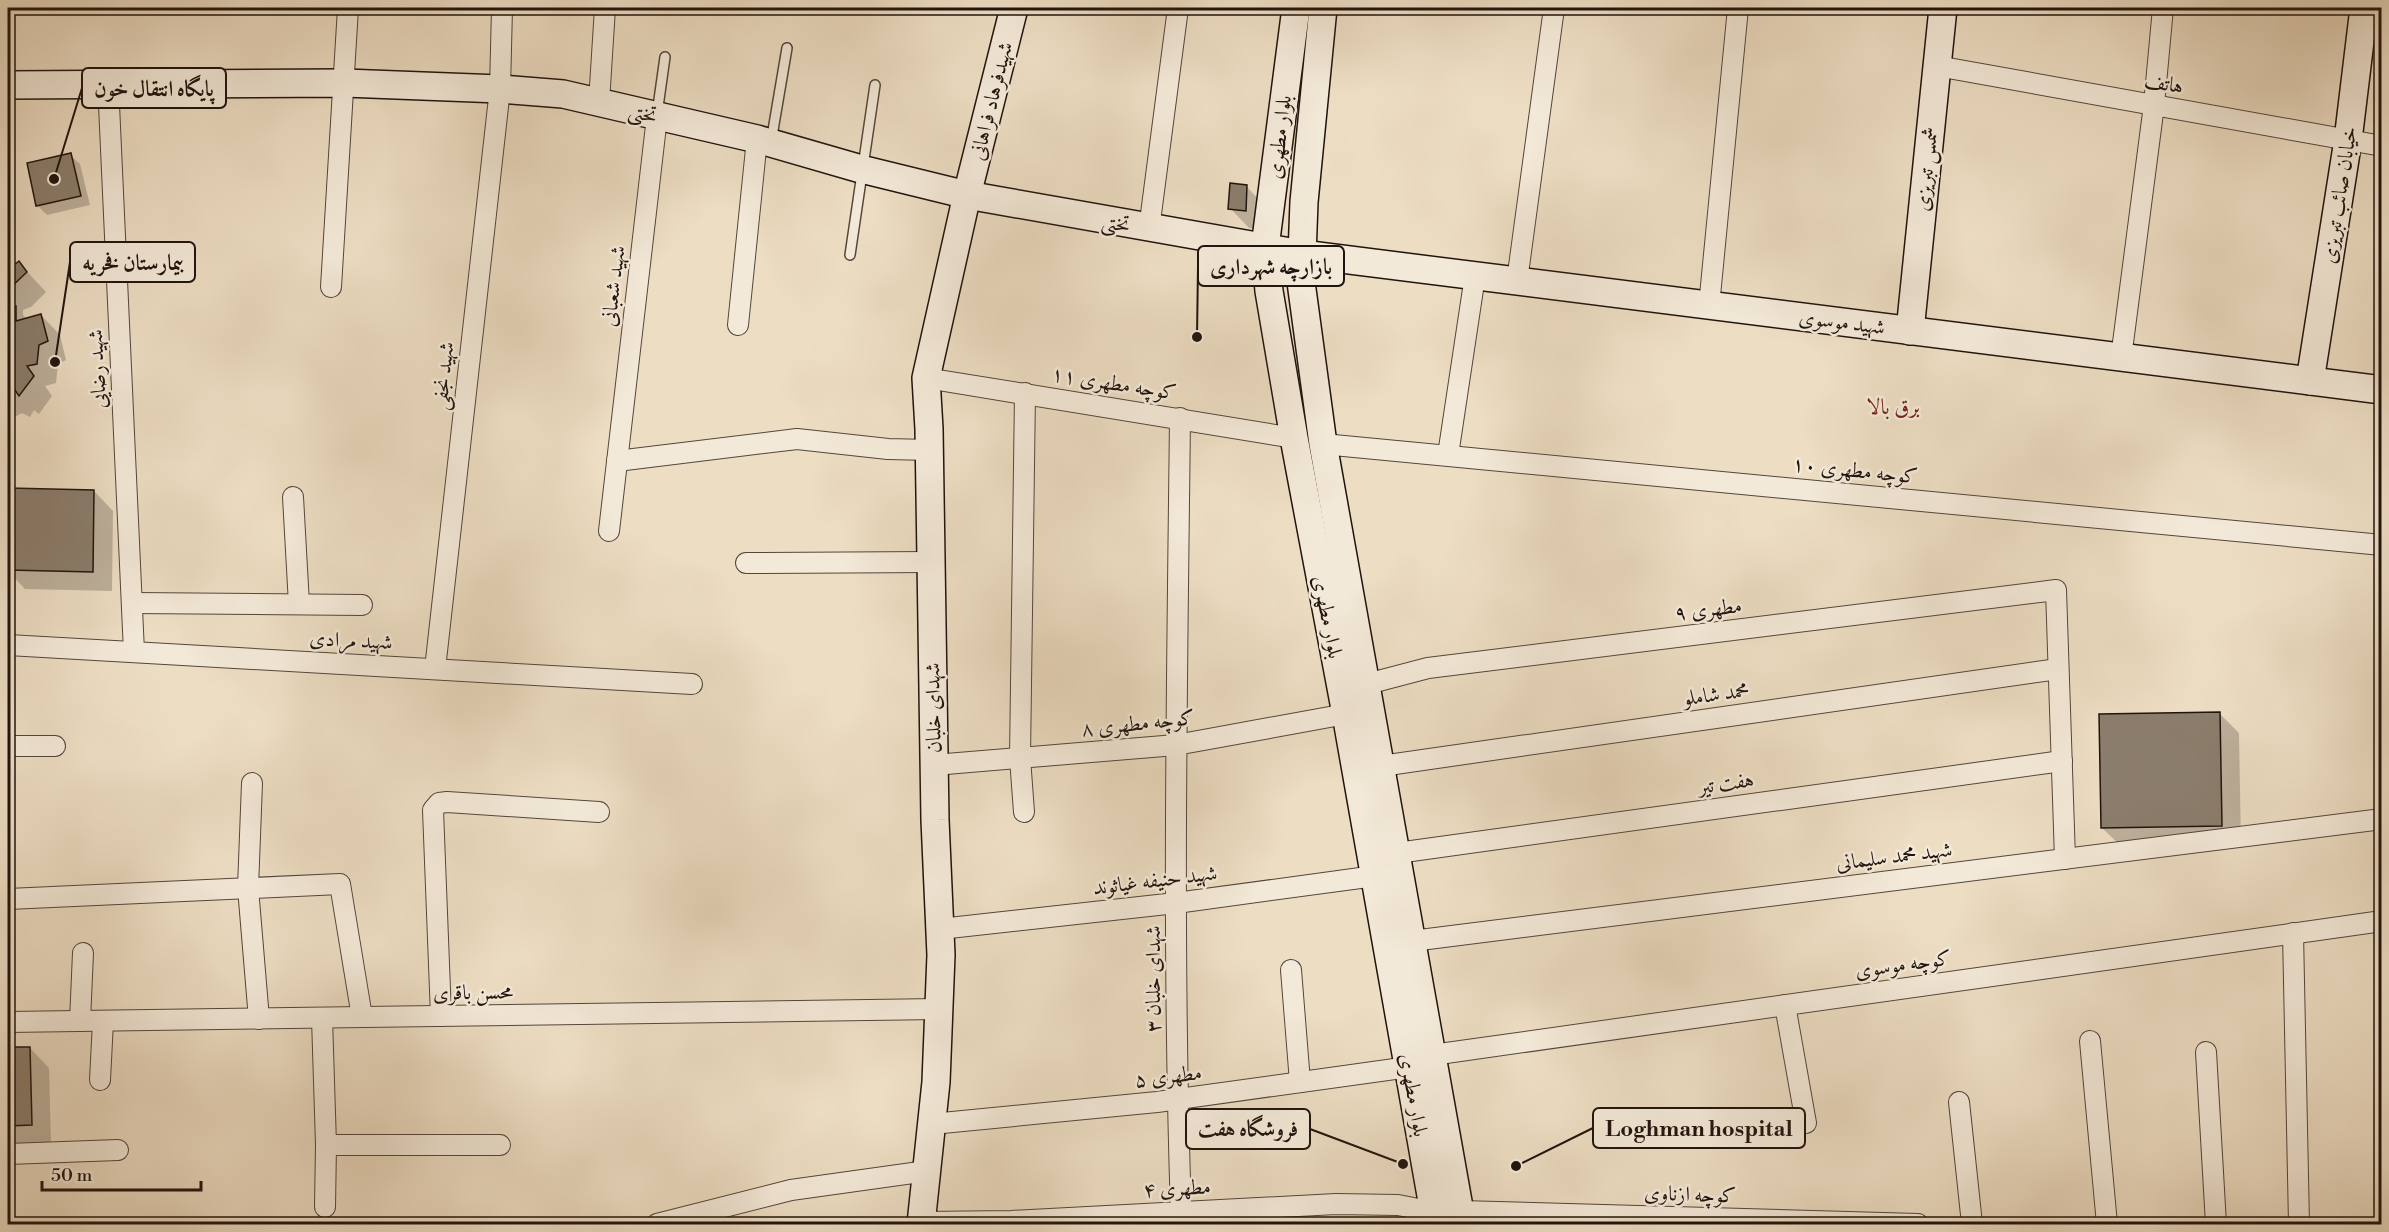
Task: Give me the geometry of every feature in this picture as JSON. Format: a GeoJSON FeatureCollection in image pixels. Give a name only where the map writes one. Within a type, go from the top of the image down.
{"type":"FeatureCollection","features":[{"type":"Feature","properties":{"kind":"main road","name":"شهیدفرهاد فراهانی"},"geometry":{"type":"LineString","coordinates":[[967,195],[1014,8]]}},
{"type":"Feature","properties":{"kind":"main road","name":"بلوار مطهری"},"geometry":{"type":"LineString","coordinates":[[1296,8],[1265,247],[1269,291],[1375,876],[1420,1061],[1448,1218]]}},
{"type":"Feature","properties":{"kind":"main road","name":"بلوار مطهری"},"geometry":{"type":"LineString","coordinates":[[1323,8],[1304,202],[1301,282],[1323,444],[1412,941],[1420,1061]]}},
{"type":"Feature","properties":{"kind":"main road","name":"شمس تبریزی"},"geometry":{"type":"LineString","coordinates":[[1910,331],[1943,8]]}},
{"type":"Feature","properties":{"kind":"main road","name":"خیابان صائب تبریزی"},"geometry":{"type":"LineString","coordinates":[[2310,381],[2348,140],[2364,8]]}},
{"type":"Feature","properties":{"kind":"main road","name":"تختی"},"geometry":{"type":"LineString","coordinates":[[8,85],[345,83],[500,89],[563,94],[764,142],[967,195],[1149,229],[1302,254]]}},
{"type":"Feature","properties":{"kind":"main road","name":"شهدای خلبان"},"geometry":{"type":"LineString","coordinates":[[921,1223],[932,1124],[939,1009],[940,929],[934,765],[926,378],[967,195]]}},
{"type":"Feature","properties":{"kind":"main road","name":"شهید موسوی"},"geometry":{"type":"LineString","coordinates":[[1302,254],[2382,390]]}},
{"type":"Feature","properties":{"kind":"street"},"geometry":{"type":"LineString","coordinates":[[331,286],[348,8]]}},
{"type":"Feature","properties":{"kind":"street","name":"شهید نجفی"},"geometry":{"type":"LineString","coordinates":[[435,669],[500,89],[502,8]]}},
{"type":"Feature","properties":{"kind":"street"},"geometry":{"type":"LineString","coordinates":[[599,102],[605,8]]}},
{"type":"Feature","properties":{"kind":"street"},"geometry":{"type":"LineString","coordinates":[[1149,229],[1178,8]]}},
{"type":"Feature","properties":{"kind":"street"},"geometry":{"type":"LineString","coordinates":[[1517,282],[1554,8]]}},
{"type":"Feature","properties":{"kind":"street"},"geometry":{"type":"LineString","coordinates":[[1709,306],[1738,8]]}},
{"type":"Feature","properties":{"kind":"street"},"geometry":{"type":"LineString","coordinates":[[2121,358],[2154,105],[2163,8]]}},
{"type":"Feature","properties":{"kind":"street","name":"هاتف"},"geometry":{"type":"LineString","coordinates":[[1937,66],[2382,146]]}},
{"type":"Feature","properties":{"kind":"street","name":"شهید رضایی"},"geometry":{"type":"LineString","coordinates":[[108,83],[134,652]]}},
{"type":"Feature","properties":{"kind":"street","name":"شهید شعبانی"},"geometry":{"type":"LineString","coordinates":[[609,531],[657,117]]}},
{"type":"Feature","properties":{"kind":"street"},"geometry":{"type":"LineString","coordinates":[[738,325],[764,142]]}},
{"type":"Feature","properties":{"kind":"street"},"geometry":{"type":"LineString","coordinates":[[1448,454],[1475,276]]}},
{"type":"Feature","properties":{"kind":"street","name":"کوچه مطهری ۱۱"},"geometry":{"type":"LineString","coordinates":[[926,378],[1294,438]]}},
{"type":"Feature","properties":{"kind":"street"},"geometry":{"type":"LineString","coordinates":[[1024,812],[1020,758],[1025,393]]}},
{"type":"Feature","properties":{"kind":"street","name":"شهدای خلبان ۳"},"geometry":{"type":"LineString","coordinates":[[1180,418],[1176,903],[1181,1212]]}},
{"type":"Feature","properties":{"kind":"street"},"geometry":{"type":"LineString","coordinates":[[617,461],[797,439],[888,449],[929,450]]}},
{"type":"Feature","properties":{"kind":"street","name":"کوچه مطهری ۱۰"},"geometry":{"type":"LineString","coordinates":[[1323,444],[1448,454],[2382,545]]}},
{"type":"Feature","properties":{"kind":"street"},"geometry":{"type":"LineString","coordinates":[[293,497],[299,604]]}},
{"type":"Feature","properties":{"kind":"street"},"geometry":{"type":"LineString","coordinates":[[746,563],[930,562]]}},
{"type":"Feature","properties":{"kind":"street","name":"مطهری ۹"},"geometry":{"type":"LineString","coordinates":[[1367,684],[1428,668],[2056,590],[2058,669]]}},
{"type":"Feature","properties":{"kind":"street"},"geometry":{"type":"LineString","coordinates":[[132,603],[362,605]]}},
{"type":"Feature","properties":{"kind":"street","name":"شهید مرادی"},"geometry":{"type":"LineString","coordinates":[[8,645],[692,684]]}},
{"type":"Feature","properties":{"kind":"street"},"geometry":{"type":"LineString","coordinates":[[2058,669],[2065,859]]}},
{"type":"Feature","properties":{"kind":"street","name":"محمد شاملو"},"geometry":{"type":"LineString","coordinates":[[1381,766],[2058,669]]}},
{"type":"Feature","properties":{"kind":"street","name":"کوچه مطهری ۸"},"geometry":{"type":"LineString","coordinates":[[934,765],[1176,745],[1346,714]]}},
{"type":"Feature","properties":{"kind":"street"},"geometry":{"type":"LineString","coordinates":[[8,746],[55,746]]}},
{"type":"Feature","properties":{"kind":"street","name":"هفت تیر"},"geometry":{"type":"LineString","coordinates":[[1396,853],[2062,761]]}},
{"type":"Feature","properties":{"kind":"street"},"geometry":{"type":"LineString","coordinates":[[252,783],[248,888],[259,1019]]}},
{"type":"Feature","properties":{"kind":"street"},"geometry":{"type":"LineString","coordinates":[[441,1016],[433,810],[439,803],[447,802],[599,812]]}},
{"type":"Feature","properties":{"kind":"street","name":"شهید محمد سلیمانی"},"geometry":{"type":"LineString","coordinates":[[1412,941],[2382,819]]}},
{"type":"Feature","properties":{"kind":"street","name":"شهید حنیفه غیاثوند"},"geometry":{"type":"LineString","coordinates":[[940,929],[1176,903],[1375,876]]}},
{"type":"Feature","properties":{"kind":"street"},"geometry":{"type":"LineString","coordinates":[[8,899],[340,884],[362,1017]]}},
{"type":"Feature","properties":{"kind":"street","name":"کوچه موسوی"},"geometry":{"type":"LineString","coordinates":[[1420,1061],[1785,1005],[2382,921]]}},
{"type":"Feature","properties":{"kind":"street"},"geometry":{"type":"LineString","coordinates":[[2294,933],[2299,1224]]}},
{"type":"Feature","properties":{"kind":"street"},"geometry":{"type":"LineString","coordinates":[[80,1021],[83,953]]}},
{"type":"Feature","properties":{"kind":"street"},"geometry":{"type":"LineString","coordinates":[[1291,970],[1300,1082]]}},
{"type":"Feature","properties":{"kind":"street"},"geometry":{"type":"LineString","coordinates":[[1785,1005],[1806,1123]]}},
{"type":"Feature","properties":{"kind":"street","name":"محسن باقری"},"geometry":{"type":"LineString","coordinates":[[8,1022],[939,1009]]}},
{"type":"Feature","properties":{"kind":"street"},"geometry":{"type":"LineString","coordinates":[[322,1018],[326,1145],[325,1207]]}},
{"type":"Feature","properties":{"kind":"street"},"geometry":{"type":"LineString","coordinates":[[100,1080],[103,1021]]}},
{"type":"Feature","properties":{"kind":"street"},"geometry":{"type":"LineString","coordinates":[[2090,1041],[2107,1224]]}},
{"type":"Feature","properties":{"kind":"street"},"geometry":{"type":"LineString","coordinates":[[2206,1052],[2216,1224]]}},
{"type":"Feature","properties":{"kind":"street","name":"مطهری ۵"},"geometry":{"type":"LineString","coordinates":[[932,1124],[1178,1100],[1420,1061]]}},
{"type":"Feature","properties":{"kind":"street"},"geometry":{"type":"LineString","coordinates":[[1959,1102],[1972,1224]]}},
{"type":"Feature","properties":{"kind":"street"},"geometry":{"type":"LineString","coordinates":[[326,1145],[500,1145]]}},
{"type":"Feature","properties":{"kind":"street"},"geometry":{"type":"LineString","coordinates":[[8,1154],[118,1150]]}},
{"type":"Feature","properties":{"kind":"street"},"geometry":{"type":"LineString","coordinates":[[657,1224],[791,1190],[927,1170]]}},
{"type":"Feature","properties":{"kind":"street","name":"مطهری ۴"},"geometry":{"type":"LineString","coordinates":[[921,1223],[1011,1221],[1336,1204],[1398,1205],[1448,1218]]}},
{"type":"Feature","properties":{"kind":"street","name":"کوچه ازناوی"},"geometry":{"type":"LineString","coordinates":[[1448,1218],[1918,1224]]}},
{"type":"Feature","properties":{"kind":"lane"},"geometry":{"type":"LineString","coordinates":[[764,142],[787,48]]}},
{"type":"Feature","properties":{"kind":"lane"},"geometry":{"type":"LineString","coordinates":[[657,117],[665,57]]}},
{"type":"Feature","properties":{"kind":"lane"},"geometry":{"type":"LineString","coordinates":[[850,255],[875,85]]}},
{"type":"Feature","properties":{"kind":"building"},"geometry":{"type":"Polygon","coordinates":[[[71,153],[81,196],[36,206],[27,163],[71,153]]]}},
{"type":"Feature","properties":{"kind":"building"},"geometry":{"type":"Polygon","coordinates":[[[1230,183],[1247,185],[1246,211],[1228,209],[1230,183]]]}},
{"type":"Feature","properties":{"kind":"building"},"geometry":{"type":"Polygon","coordinates":[[[8,259],[10,268],[19,261],[27,272],[8,290],[8,259]]]}},
{"type":"Feature","properties":{"kind":"building"},"geometry":{"type":"Polygon","coordinates":[[[8,305],[16,306],[16,321],[41,314],[48,341],[39,345],[37,364],[27,366],[34,376],[19,396],[15,390],[11,399],[8,397],[8,305]]]}},
{"type":"Feature","properties":{"kind":"building"},"geometry":{"type":"Polygon","coordinates":[[[8,488],[94,490],[93,572],[8,570],[8,488]]]}},
{"type":"Feature","properties":{"kind":"building"},"geometry":{"type":"Polygon","coordinates":[[[2220,712],[2222,826],[2101,828],[2099,714],[2220,712]]]}},
{"type":"Feature","properties":{"kind":"building"},"geometry":{"type":"Polygon","coordinates":[[[8,1047],[30,1047],[32,1125],[8,1126],[8,1047]]]}},
{"type":"Feature","properties":{"kind":"place","name":"پایگاه انتقال خون"},"geometry":{"type":"Point","coordinates":[54,179]}},
{"type":"Feature","properties":{"kind":"place","name":"بازارچه شهرداری"},"geometry":{"type":"Point","coordinates":[1197,337]}},
{"type":"Feature","properties":{"kind":"place","name":"بیمارستان فخریه"},"geometry":{"type":"Point","coordinates":[55,362]}},
{"type":"Feature","properties":{"kind":"place","name":"فروشگاه هفت"},"geometry":{"type":"Point","coordinates":[1403,1164]}},
{"type":"Feature","properties":{"kind":"place","name":"Loghman hospital"},"geometry":{"type":"Point","coordinates":[1516,1166]}},
{"type":"Feature","properties":{"kind":"district","name":"برق بالا"},"geometry":{"type":"Point","coordinates":[1893,406]}}]}
